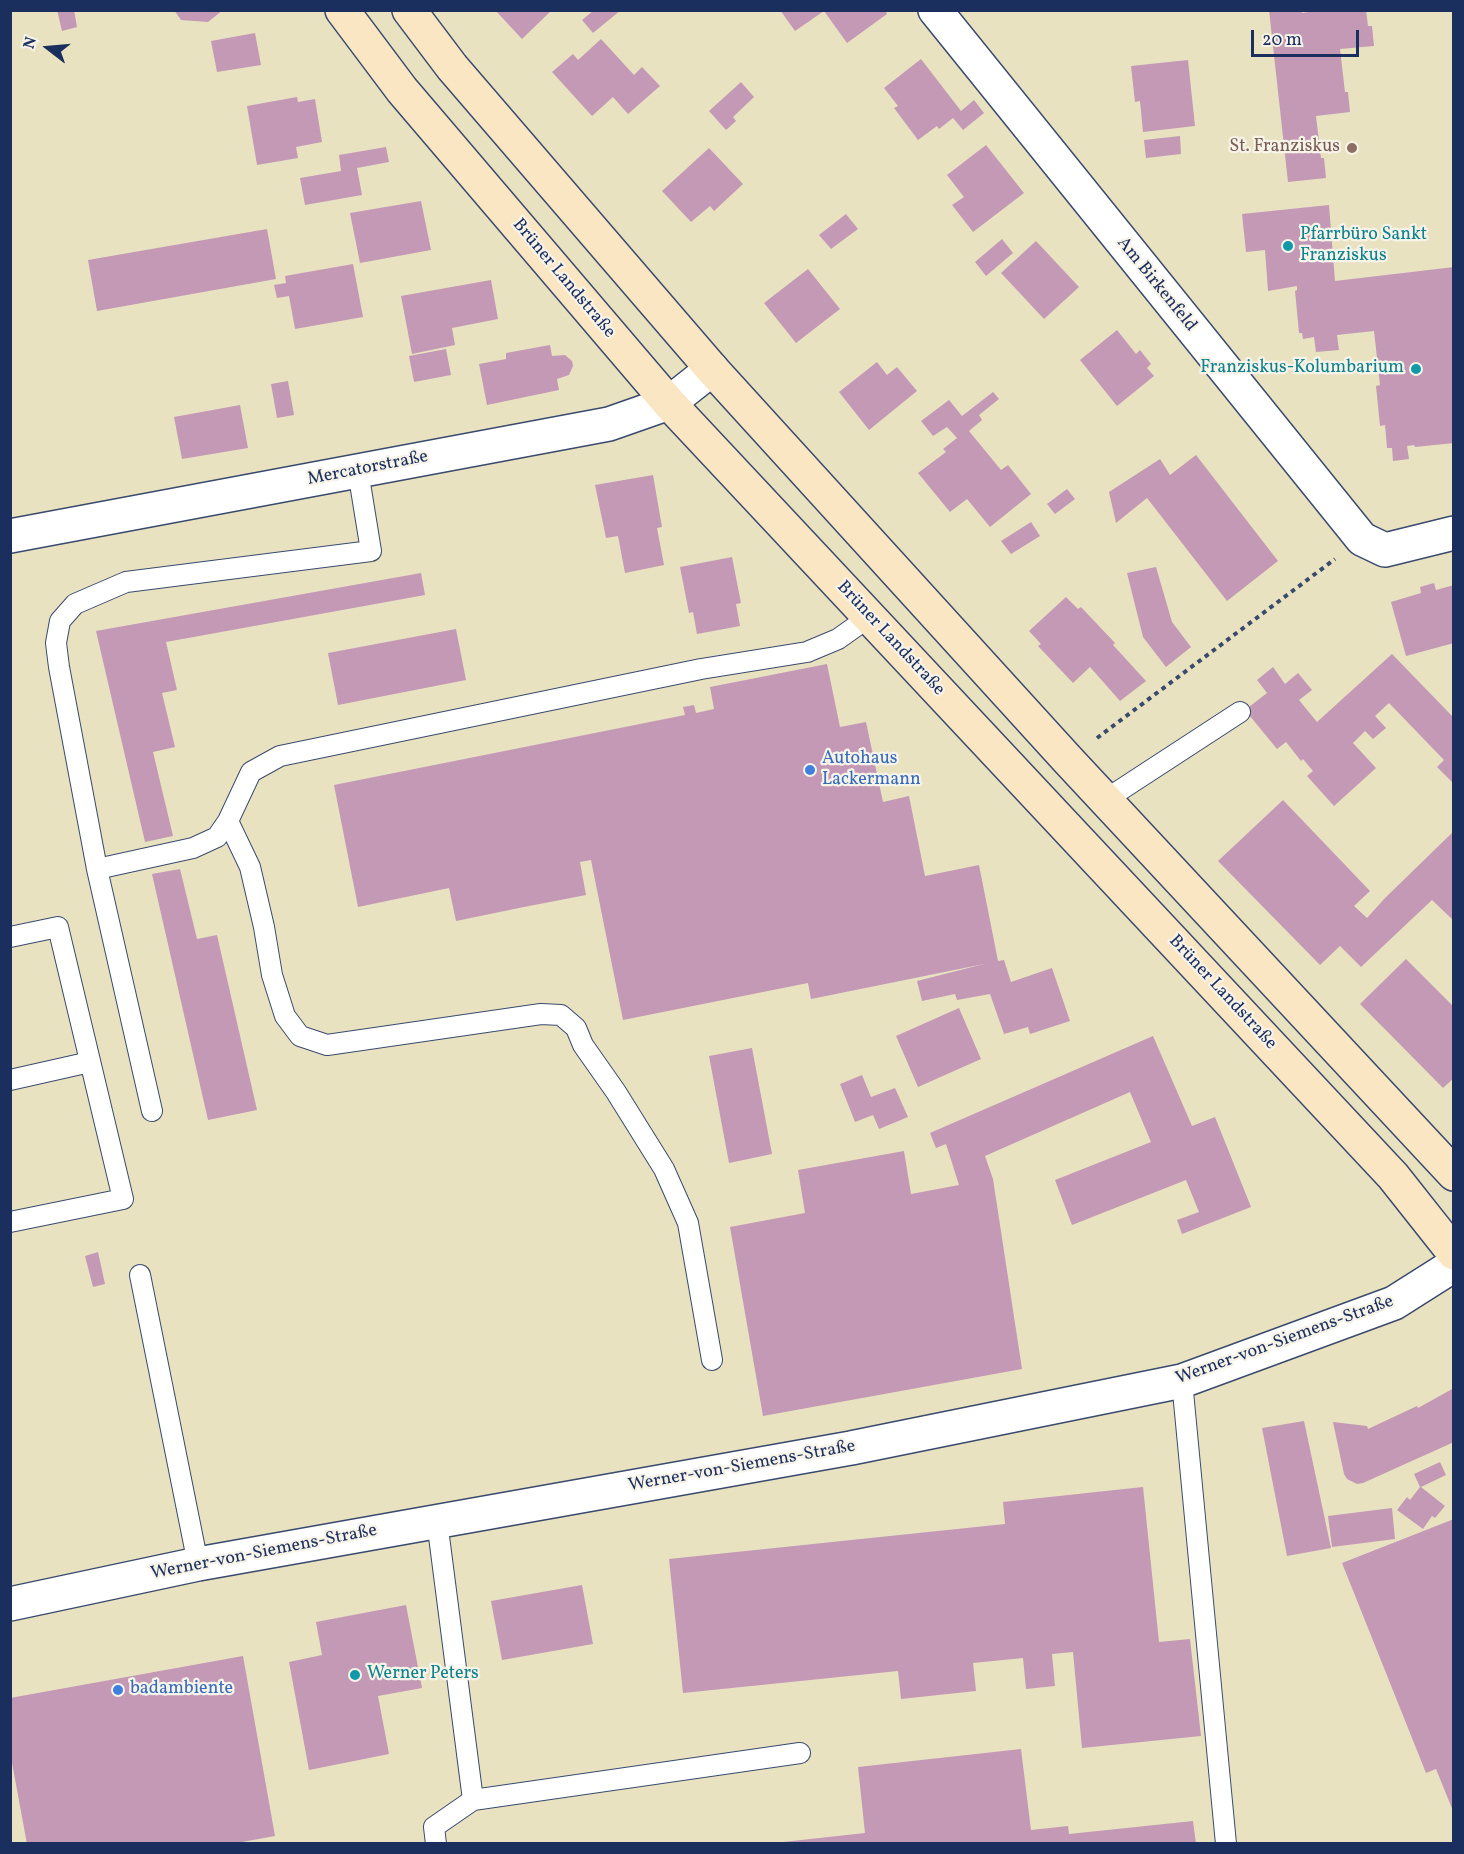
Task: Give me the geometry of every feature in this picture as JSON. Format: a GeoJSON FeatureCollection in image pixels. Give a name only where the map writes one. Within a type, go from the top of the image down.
{"type":"FeatureCollection","features":[{"type":"Feature","properties":{"kind":"main road","name":"Brüner Landstraße"},"geometry":{"type":"LineString","coordinates":[[342,10],[402,90],[669,403],[1393,1176],[1454,1253]]}},
{"type":"Feature","properties":{"kind":"main road"},"geometry":{"type":"LineString","coordinates":[[409,10],[452,67],[712,369],[1068,760],[1454,1174]]}},
{"type":"Feature","properties":{"kind":"street","name":"Am Birkenfeld"},"geometry":{"type":"LineString","coordinates":[[935,10],[1374,545]]}},
{"type":"Feature","properties":{"kind":"street","name":"Mercatorstraße"},"geometry":{"type":"LineString","coordinates":[[10,536],[609,424],[669,403],[712,369]]}},
{"type":"Feature","properties":{"kind":"street"},"geometry":{"type":"LineString","coordinates":[[1374,545],[1454,533]]}},
{"type":"Feature","properties":{"kind":"street","name":"Werner-von-Siemens-Straße"},"geometry":{"type":"LineString","coordinates":[[10,1604],[198,1564],[851,1448],[1182,1381],[1394,1303],[1454,1265]]}},
{"type":"Feature","properties":{"kind":"lane"},"geometry":{"type":"LineString","coordinates":[[152,1111],[97,869],[59,667],[56,643],[60,621],[75,604],[126,582],[371,551],[358,471]]}},
{"type":"Feature","properties":{"kind":"lane"},"geometry":{"type":"LineString","coordinates":[[97,869],[193,848],[217,837],[228,821],[251,772],[280,756],[701,669],[807,652],[838,639],[869,616]]}},
{"type":"Feature","properties":{"kind":"lane"},"geometry":{"type":"LineString","coordinates":[[1105,800],[1240,712]]}},
{"type":"Feature","properties":{"kind":"lane"},"geometry":{"type":"LineString","coordinates":[[228,821],[250,867],[272,975],[285,1016],[300,1036],[327,1045],[541,1014],[561,1015],[576,1028],[583,1045],[616,1092],[664,1169],[688,1223],[712,1360]]}},
{"type":"Feature","properties":{"kind":"lane"},"geometry":{"type":"LineString","coordinates":[[10,937],[58,927],[123,1198],[10,1222]]}},
{"type":"Feature","properties":{"kind":"lane"},"geometry":{"type":"LineString","coordinates":[[10,1080],[90,1062]]}},
{"type":"Feature","properties":{"kind":"lane"},"geometry":{"type":"LineString","coordinates":[[140,1275],[198,1564]]}},
{"type":"Feature","properties":{"kind":"lane"},"geometry":{"type":"LineString","coordinates":[[1182,1381],[1226,1844]]}},
{"type":"Feature","properties":{"kind":"lane"},"geometry":{"type":"LineString","coordinates":[[437,1521],[473,1800]]}},
{"type":"Feature","properties":{"kind":"lane"},"geometry":{"type":"LineString","coordinates":[[436,1844],[434,1827],[473,1800],[800,1753]]}},
{"type":"Feature","properties":{"kind":"path"},"geometry":{"type":"LineString","coordinates":[[1068,760],[1374,545]]}},
{"type":"Feature","properties":{"kind":"building"},"geometry":{"type":"Polygon","coordinates":[[[57,10],[74,10],[77,27],[62,31],[57,10]]]}},
{"type":"Feature","properties":{"kind":"building"},"geometry":{"type":"Polygon","coordinates":[[[174,10],[223,10],[208,22],[181,20],[174,10]]]}},
{"type":"Feature","properties":{"kind":"building"},"geometry":{"type":"Polygon","coordinates":[[[495,10],[552,10],[522,39],[495,10]]]}},
{"type":"Feature","properties":{"kind":"building"},"geometry":{"type":"Polygon","coordinates":[[[594,10],[621,10],[593,33],[582,20],[594,10]]]}},
{"type":"Feature","properties":{"kind":"building"},"geometry":{"type":"Polygon","coordinates":[[[780,10],[885,10],[887,14],[847,43],[824,11],[795,31],[780,10]]]}},
{"type":"Feature","properties":{"kind":"building"},"geometry":{"type":"Polygon","coordinates":[[[1269,10],[1302,10],[1302,13],[1321,10],[1366,10],[1368,26],[1372,26],[1374,46],[1340,49],[1345,92],[1348,92],[1350,112],[1316,116],[1326,178],[1288,182],[1269,10]]]}},
{"type":"Feature","properties":{"kind":"building"},"geometry":{"type":"Polygon","coordinates":[[[255,33],[261,65],[217,72],[211,41],[255,33]]]}},
{"type":"Feature","properties":{"kind":"building"},"geometry":{"type":"Polygon","coordinates":[[[601,39],[634,75],[642,67],[660,86],[628,114],[613,97],[592,116],[552,72],[573,54],[578,60],[601,39]]]}},
{"type":"Feature","properties":{"kind":"building"},"geometry":{"type":"Polygon","coordinates":[[[921,59],[961,111],[974,100],[984,113],[963,130],[953,118],[939,129],[937,126],[918,140],[894,108],[898,106],[884,88],[921,59]]]}},
{"type":"Feature","properties":{"kind":"building"},"geometry":{"type":"Polygon","coordinates":[[[1188,60],[1195,126],[1143,132],[1140,101],[1135,102],[1131,66],[1188,60]]]}},
{"type":"Feature","properties":{"kind":"building"},"geometry":{"type":"Polygon","coordinates":[[[741,82],[754,97],[733,117],[736,121],[726,130],[709,111],[741,82]]]}},
{"type":"Feature","properties":{"kind":"building"},"geometry":{"type":"Polygon","coordinates":[[[297,97],[298,102],[315,99],[322,142],[296,147],[298,158],[257,165],[247,106],[297,97]]]}},
{"type":"Feature","properties":{"kind":"building"},"geometry":{"type":"Polygon","coordinates":[[[1180,136],[1181,154],[1146,158],[1144,140],[1180,136]]]}},
{"type":"Feature","properties":{"kind":"building"},"geometry":{"type":"Polygon","coordinates":[[[986,145],[1024,193],[973,232],[952,205],[964,197],[947,175],[986,145]]]}},
{"type":"Feature","properties":{"kind":"building"},"geometry":{"type":"Polygon","coordinates":[[[386,147],[389,162],[357,168],[362,195],[305,205],[300,178],[341,171],[339,155],[386,147]]]}},
{"type":"Feature","properties":{"kind":"building"},"geometry":{"type":"Polygon","coordinates":[[[709,148],[743,184],[714,211],[710,206],[691,222],[662,191],[709,148]]]}},
{"type":"Feature","properties":{"kind":"building"},"geometry":{"type":"Polygon","coordinates":[[[421,201],[431,250],[360,263],[350,213],[421,201]]]}},
{"type":"Feature","properties":{"kind":"building","name":"Franziskus-Kolumbarium"},"geometry":{"type":"Polygon","coordinates":[[[1329,205],[1335,281],[1454,267],[1454,443],[1407,446],[1409,459],[1393,461],[1392,448],[1387,448],[1385,425],[1380,426],[1376,386],[1380,385],[1374,331],[1337,335],[1339,350],[1316,352],[1314,337],[1303,339],[1302,333],[1299,333],[1295,291],[1297,286],[1268,291],[1265,250],[1246,252],[1242,214],[1329,205]]]}},
{"type":"Feature","properties":{"kind":"building"},"geometry":{"type":"Polygon","coordinates":[[[846,214],[858,229],[831,249],[819,235],[846,214]]]}},
{"type":"Feature","properties":{"kind":"building"},"geometry":{"type":"Polygon","coordinates":[[[267,229],[276,279],[97,311],[88,260],[267,229]]]}},
{"type":"Feature","properties":{"kind":"building"},"geometry":{"type":"Polygon","coordinates":[[[1002,239],[1013,253],[986,276],[975,262],[1002,239]]]}},
{"type":"Feature","properties":{"kind":"building"},"geometry":{"type":"Polygon","coordinates":[[[1036,241],[1079,287],[1044,319],[1001,273],[1036,241]]]}},
{"type":"Feature","properties":{"kind":"building"},"geometry":{"type":"Polygon","coordinates":[[[353,264],[363,317],[295,329],[289,296],[277,298],[274,285],[286,283],[285,276],[353,264]]]}},
{"type":"Feature","properties":{"kind":"building"},"geometry":{"type":"Polygon","coordinates":[[[808,269],[840,309],[796,343],[764,303],[808,269]]]}},
{"type":"Feature","properties":{"kind":"building"},"geometry":{"type":"Polygon","coordinates":[[[491,280],[498,319],[452,328],[455,345],[412,354],[401,296],[491,280]]]}},
{"type":"Feature","properties":{"kind":"building"},"geometry":{"type":"Polygon","coordinates":[[[1117,330],[1136,354],[1140,350],[1151,364],[1147,368],[1154,376],[1117,406],[1080,360],[1117,330]]]}},
{"type":"Feature","properties":{"kind":"building"},"geometry":{"type":"Polygon","coordinates":[[[550,345],[552,356],[565,355],[572,361],[573,366],[569,375],[557,379],[559,390],[487,405],[479,364],[506,359],[506,353],[550,345]]]}},
{"type":"Feature","properties":{"kind":"building"},"geometry":{"type":"Polygon","coordinates":[[[446,349],[451,375],[414,382],[409,356],[446,349]]]}},
{"type":"Feature","properties":{"kind":"building"},"geometry":{"type":"Polygon","coordinates":[[[877,362],[887,375],[897,367],[917,391],[869,430],[839,392],[877,362]]]}},
{"type":"Feature","properties":{"kind":"building"},"geometry":{"type":"Polygon","coordinates":[[[288,381],[294,415],[277,418],[271,384],[288,381]]]}},
{"type":"Feature","properties":{"kind":"building"},"geometry":{"type":"Polygon","coordinates":[[[993,392],[999,399],[979,415],[982,420],[969,431],[1001,470],[1008,465],[1031,494],[990,527],[967,499],[950,512],[918,473],[946,452],[943,449],[957,438],[947,427],[933,436],[921,421],[949,400],[962,416],[993,392]]]}},
{"type":"Feature","properties":{"kind":"building"},"geometry":{"type":"Polygon","coordinates":[[[240,405],[248,448],[182,459],[174,417],[240,405]]]}},
{"type":"Feature","properties":{"kind":"building"},"geometry":{"type":"Polygon","coordinates":[[[1196,455],[1278,561],[1227,601],[1147,498],[1116,523],[1109,492],[1160,459],[1170,475],[1196,455]]]}},
{"type":"Feature","properties":{"kind":"building"},"geometry":{"type":"Polygon","coordinates":[[[653,475],[662,527],[657,528],[664,565],[625,573],[618,536],[606,538],[595,485],[653,475]]]}},
{"type":"Feature","properties":{"kind":"building"},"geometry":{"type":"Polygon","coordinates":[[[1067,489],[1075,499],[1055,514],[1047,504],[1067,489]]]}},
{"type":"Feature","properties":{"kind":"building"},"geometry":{"type":"Polygon","coordinates":[[[1031,522],[1040,536],[1011,554],[1001,541],[1031,522]]]}},
{"type":"Feature","properties":{"kind":"building"},"geometry":{"type":"Polygon","coordinates":[[[732,557],[741,603],[736,604],[740,626],[697,634],[693,612],[689,613],[680,567],[732,557]]]}},
{"type":"Feature","properties":{"kind":"building"},"geometry":{"type":"Polygon","coordinates":[[[1156,567],[1172,622],[1191,647],[1166,667],[1143,637],[1127,573],[1156,567]]]}},
{"type":"Feature","properties":{"kind":"building"},"geometry":{"type":"Polygon","coordinates":[[[421,573],[425,595],[166,642],[177,690],[162,693],[175,747],[153,752],[173,836],[145,842],[96,631],[421,573]]]}},
{"type":"Feature","properties":{"kind":"building"},"geometry":{"type":"Polygon","coordinates":[[[1434,583],[1436,590],[1454,585],[1454,643],[1406,656],[1391,602],[1421,593],[1420,587],[1434,583]]]}},
{"type":"Feature","properties":{"kind":"building"},"geometry":{"type":"Polygon","coordinates":[[[1066,597],[1078,609],[1081,607],[1146,681],[1120,701],[1090,667],[1073,683],[1038,646],[1041,644],[1029,631],[1066,597]]]}},
{"type":"Feature","properties":{"kind":"building"},"geometry":{"type":"Polygon","coordinates":[[[456,629],[466,680],[338,705],[328,653],[456,629]]]}},
{"type":"Feature","properties":{"kind":"building"},"geometry":{"type":"Polygon","coordinates":[[[1392,654],[1454,718],[1454,784],[1437,767],[1444,760],[1389,703],[1375,716],[1386,728],[1373,739],[1365,731],[1353,743],[1376,768],[1334,806],[1307,776],[1313,771],[1303,759],[1301,761],[1286,742],[1277,749],[1245,710],[1267,693],[1257,680],[1273,667],[1285,684],[1298,673],[1312,690],[1299,700],[1317,722],[1392,654]]]}},
{"type":"Feature","properties":{"kind":"building"},"geometry":{"type":"Polygon","coordinates":[[[827,664],[840,727],[866,722],[883,802],[909,796],[925,876],[979,865],[998,961],[1004,960],[1011,982],[1052,968],[1070,1021],[1030,1034],[1028,1027],[1004,1034],[990,994],[957,1000],[955,994],[922,1001],[917,981],[984,964],[811,999],[808,983],[623,1020],[591,860],[580,862],[586,895],[456,921],[449,888],[358,907],[334,785],[685,715],[683,707],[694,705],[696,713],[714,709],[710,687],[827,664]]]}},
{"type":"Feature","properties":{"kind":"building"},"geometry":{"type":"Polygon","coordinates":[[[1283,800],[1370,891],[1354,906],[1367,918],[1454,831],[1454,921],[1432,900],[1361,967],[1340,946],[1320,965],[1218,861],[1283,800]]]}},
{"type":"Feature","properties":{"kind":"building"},"geometry":{"type":"Polygon","coordinates":[[[180,869],[197,939],[217,935],[257,1110],[208,1120],[152,874],[180,869]]]}},
{"type":"Feature","properties":{"kind":"building"},"geometry":{"type":"Polygon","coordinates":[[[1406,959],[1454,1007],[1454,1078],[1443,1088],[1360,1004],[1406,959]]]}},
{"type":"Feature","properties":{"kind":"building"},"geometry":{"type":"Polygon","coordinates":[[[959,1008],[981,1059],[918,1087],[896,1036],[959,1008]]]}},
{"type":"Feature","properties":{"kind":"building"},"geometry":{"type":"Polygon","coordinates":[[[1153,1036],[1192,1126],[1215,1117],[1251,1207],[1182,1234],[1177,1220],[1199,1212],[1186,1180],[1072,1225],[1055,1180],[1151,1142],[1130,1092],[985,1156],[993,1179],[1022,1369],[763,1416],[730,1227],[805,1213],[798,1170],[904,1151],[911,1194],[959,1185],[946,1144],[936,1148],[930,1133],[1153,1036]]]}},
{"type":"Feature","properties":{"kind":"building"},"geometry":{"type":"Polygon","coordinates":[[[752,1048],[772,1154],[729,1163],[709,1056],[752,1048]]]}},
{"type":"Feature","properties":{"kind":"building"},"geometry":{"type":"Polygon","coordinates":[[[862,1075],[871,1097],[895,1088],[908,1117],[879,1129],[873,1115],[855,1122],[840,1084],[862,1075]]]}},
{"type":"Feature","properties":{"kind":"building"},"geometry":{"type":"Polygon","coordinates":[[[98,1252],[105,1284],[93,1287],[85,1256],[98,1252]]]}},
{"type":"Feature","properties":{"kind":"building"},"geometry":{"type":"Polygon","coordinates":[[[1454,1388],[1454,1442],[1363,1483],[1357,1484],[1347,1479],[1333,1422],[1367,1426],[1368,1429],[1417,1406],[1418,1408],[1454,1388]]]}},
{"type":"Feature","properties":{"kind":"building"},"geometry":{"type":"Polygon","coordinates":[[[1304,1421],[1331,1548],[1287,1556],[1262,1428],[1304,1421]]]}},
{"type":"Feature","properties":{"kind":"building"},"geometry":{"type":"Polygon","coordinates":[[[1440,1462],[1446,1475],[1421,1487],[1445,1506],[1435,1518],[1432,1516],[1423,1529],[1397,1510],[1407,1497],[1410,1500],[1420,1487],[1414,1474],[1440,1462]]]}},
{"type":"Feature","properties":{"kind":"building"},"geometry":{"type":"Polygon","coordinates":[[[1143,1487],[1159,1642],[1190,1639],[1201,1736],[1082,1748],[1073,1652],[1052,1654],[1055,1686],[1026,1689],[1023,1658],[973,1663],[976,1691],[901,1699],[898,1671],[683,1693],[669,1559],[1005,1524],[1003,1502],[1143,1487]]]}},
{"type":"Feature","properties":{"kind":"building"},"geometry":{"type":"Polygon","coordinates":[[[1392,1508],[1395,1539],[1332,1547],[1328,1516],[1392,1508]]]}},
{"type":"Feature","properties":{"kind":"building"},"geometry":{"type":"Polygon","coordinates":[[[1454,1519],[1453,1811],[1436,1769],[1426,1773],[1342,1563],[1454,1519]]]}},
{"type":"Feature","properties":{"kind":"building"},"geometry":{"type":"Polygon","coordinates":[[[582,1585],[593,1644],[502,1660],[491,1601],[582,1585]]]}},
{"type":"Feature","properties":{"kind":"building","name":"Werner Peters"},"geometry":{"type":"Polygon","coordinates":[[[406,1605],[422,1688],[378,1696],[389,1754],[309,1770],[289,1662],[322,1655],[316,1622],[406,1605]]]}},
{"type":"Feature","properties":{"kind":"building"},"geometry":{"type":"Polygon","coordinates":[[[243,1656],[275,1836],[231,1844],[27,1844],[10,1752],[10,1698],[243,1656]]]}},
{"type":"Feature","properties":{"kind":"building"},"geometry":{"type":"Polygon","coordinates":[[[1021,1749],[1031,1830],[1068,1826],[1069,1834],[1193,1821],[1196,1844],[783,1844],[783,1842],[865,1833],[858,1767],[1021,1749]]]}},
{"type":"Feature","properties":{"kind":"place","name":"St. Franziskus"},"geometry":{"type":"Point","coordinates":[1352,148]}},
{"type":"Feature","properties":{"kind":"place","name":"Pfarrbüro Sankt Franziskus"},"geometry":{"type":"Point","coordinates":[1288,246]}},
{"type":"Feature","properties":{"kind":"place","name":"Franziskus-Kolumbarium"},"geometry":{"type":"Point","coordinates":[1416,369]}},
{"type":"Feature","properties":{"kind":"place","name":"Autohaus Lackermann"},"geometry":{"type":"Point","coordinates":[810,770]}},
{"type":"Feature","properties":{"kind":"place","name":"Werner Peters"},"geometry":{"type":"Point","coordinates":[355,1675]}},
{"type":"Feature","properties":{"kind":"place","name":"badambiente"},"geometry":{"type":"Point","coordinates":[118,1690]}}]}
